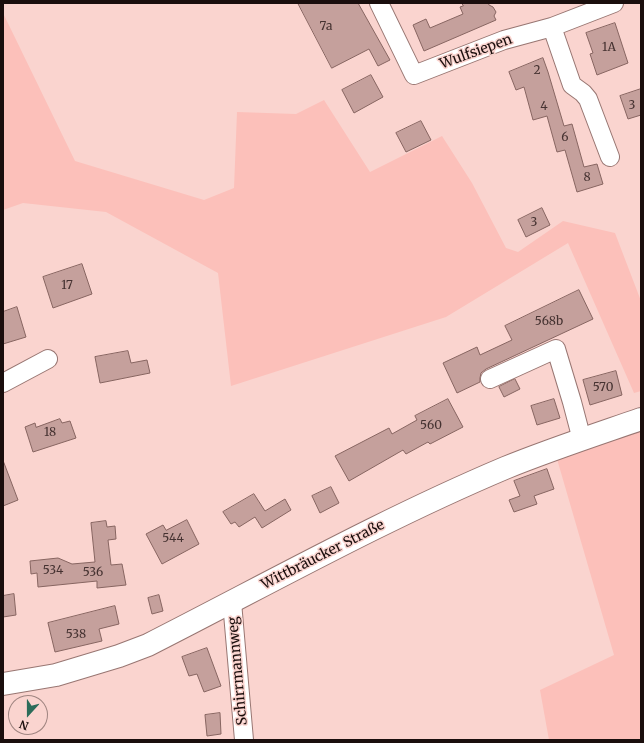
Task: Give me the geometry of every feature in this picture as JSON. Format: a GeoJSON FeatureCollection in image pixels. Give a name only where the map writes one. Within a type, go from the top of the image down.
{"type":"FeatureCollection","features":[{"type":"Feature","properties":{"kind":"main road","name":"Wittbräucker Straße"},"geometry":{"type":"LineString","coordinates":[[3,684],[56,674],[119,656],[148,645],[401,516],[505,468],[641,419]]}},
{"type":"Feature","properties":{"kind":"street","name":"Wulfsiepen"},"geometry":{"type":"LineString","coordinates":[[379,3],[414,75],[504,40],[552,27],[614,3]]}},
{"type":"Feature","properties":{"kind":"street"},"geometry":{"type":"LineString","coordinates":[[552,27],[572,85],[583,93],[588,99],[610,157]]}},
{"type":"Feature","properties":{"kind":"street"},"geometry":{"type":"LineString","coordinates":[[490,379],[556,349],[582,440]]}},
{"type":"Feature","properties":{"kind":"street"},"geometry":{"type":"LineString","coordinates":[[3,383],[48,359]]}},
{"type":"Feature","properties":{"kind":"street","name":"Schirrmannweg"},"geometry":{"type":"LineString","coordinates":[[232,602],[244,740]]}},
{"type":"Feature","properties":{"kind":"shaded area"},"geometry":{"type":"Polygon","coordinates":[[[3,13],[75,161],[204,200],[234,188],[237,112],[296,114],[324,100],[370,172],[442,136],[472,183],[506,248],[518,252],[563,221],[615,233],[641,301],[641,391],[634,393],[568,243],[446,317],[231,386],[218,273],[106,212],[23,203],[3,210],[3,13]]]}},
{"type":"Feature","properties":{"kind":"shaded area"},"geometry":{"type":"Polygon","coordinates":[[[641,430],[641,740],[549,740],[540,690],[614,655],[557,459],[641,430]]]}},
{"type":"Feature","properties":{"kind":"building"},"geometry":{"type":"Polygon","coordinates":[[[298,3],[358,3],[390,60],[378,66],[369,49],[332,68],[298,3]]]}},
{"type":"Feature","properties":{"kind":"building"},"geometry":{"type":"Polygon","coordinates":[[[462,3],[488,3],[496,12],[494,16],[496,20],[424,51],[413,25],[426,19],[430,28],[463,14],[460,7],[463,6],[462,3]]]}},
{"type":"Feature","properties":{"kind":"building"},"geometry":{"type":"Polygon","coordinates":[[[615,23],[628,63],[597,75],[590,54],[593,53],[586,33],[615,23]]]}},
{"type":"Feature","properties":{"kind":"building"},"geometry":{"type":"Polygon","coordinates":[[[543,58],[564,126],[572,124],[584,167],[597,164],[603,184],[577,192],[565,150],[557,152],[547,116],[533,120],[524,87],[516,90],[509,72],[543,58]]]}},
{"type":"Feature","properties":{"kind":"building"},"geometry":{"type":"Polygon","coordinates":[[[371,75],[383,97],[354,113],[342,90],[371,75]]]}},
{"type":"Feature","properties":{"kind":"building"},"geometry":{"type":"Polygon","coordinates":[[[641,89],[641,115],[628,119],[620,96],[641,89]]]}},
{"type":"Feature","properties":{"kind":"building"},"geometry":{"type":"Polygon","coordinates":[[[421,121],[431,140],[406,152],[396,133],[421,121]]]}},
{"type":"Feature","properties":{"kind":"building"},"geometry":{"type":"Polygon","coordinates":[[[542,208],[550,225],[526,237],[518,220],[542,208]]]}},
{"type":"Feature","properties":{"kind":"building"},"geometry":{"type":"Polygon","coordinates":[[[82,264],[92,294],[53,308],[43,277],[82,264]]]}},
{"type":"Feature","properties":{"kind":"building"},"geometry":{"type":"Polygon","coordinates":[[[579,290],[593,319],[486,369],[481,373],[480,382],[457,393],[443,363],[477,347],[480,355],[512,340],[505,326],[579,290]]]}},
{"type":"Feature","properties":{"kind":"building"},"geometry":{"type":"Polygon","coordinates":[[[17,307],[26,337],[3,344],[3,312],[17,307]]]}},
{"type":"Feature","properties":{"kind":"building"},"geometry":{"type":"Polygon","coordinates":[[[128,351],[131,363],[147,360],[150,373],[100,383],[95,357],[128,351]]]}},
{"type":"Feature","properties":{"kind":"building"},"geometry":{"type":"Polygon","coordinates":[[[616,371],[622,395],[590,405],[583,380],[616,371]]]}},
{"type":"Feature","properties":{"kind":"building"},"geometry":{"type":"Polygon","coordinates":[[[515,379],[520,389],[504,397],[499,387],[515,379]]]}},
{"type":"Feature","properties":{"kind":"building"},"geometry":{"type":"Polygon","coordinates":[[[448,399],[463,427],[430,444],[428,442],[406,454],[403,450],[349,481],[335,456],[389,428],[392,434],[417,420],[415,416],[448,399]]]}},
{"type":"Feature","properties":{"kind":"building"},"geometry":{"type":"Polygon","coordinates":[[[554,399],[560,418],[537,425],[531,406],[554,399]]]}},
{"type":"Feature","properties":{"kind":"building"},"geometry":{"type":"Polygon","coordinates":[[[60,419],[62,423],[70,421],[76,438],[33,452],[25,427],[35,423],[36,427],[60,419]]]}},
{"type":"Feature","properties":{"kind":"building"},"geometry":{"type":"Polygon","coordinates":[[[4,463],[18,500],[3,506],[3,464],[4,463]]]}},
{"type":"Feature","properties":{"kind":"building"},"geometry":{"type":"Polygon","coordinates":[[[547,469],[554,489],[534,496],[537,504],[514,512],[509,500],[520,496],[514,481],[547,469]]]}},
{"type":"Feature","properties":{"kind":"building"},"geometry":{"type":"Polygon","coordinates":[[[331,487],[339,503],[320,513],[312,496],[331,487]]]}},
{"type":"Feature","properties":{"kind":"building"},"geometry":{"type":"Polygon","coordinates":[[[254,494],[265,511],[285,499],[291,510],[262,528],[255,517],[239,527],[235,522],[231,524],[223,512],[254,494]]]}},
{"type":"Feature","properties":{"kind":"building"},"geometry":{"type":"Polygon","coordinates":[[[187,520],[199,544],[162,564],[146,534],[163,525],[166,530],[187,520]]]}},
{"type":"Feature","properties":{"kind":"building"},"geometry":{"type":"Polygon","coordinates":[[[106,521],[107,527],[115,526],[116,539],[108,540],[111,565],[122,564],[126,585],[97,588],[97,581],[38,587],[37,573],[31,574],[30,561],[58,558],[72,564],[95,562],[91,523],[106,521]]]}},
{"type":"Feature","properties":{"kind":"building"},"geometry":{"type":"Polygon","coordinates":[[[14,594],[16,615],[3,617],[3,596],[14,594]]]}},
{"type":"Feature","properties":{"kind":"building"},"geometry":{"type":"Polygon","coordinates":[[[159,595],[163,611],[152,614],[148,598],[159,595]]]}},
{"type":"Feature","properties":{"kind":"building"},"geometry":{"type":"Polygon","coordinates":[[[115,606],[119,624],[99,629],[102,641],[55,652],[48,623],[115,606]]]}},
{"type":"Feature","properties":{"kind":"building"},"geometry":{"type":"Polygon","coordinates":[[[207,648],[221,686],[204,692],[197,674],[189,676],[182,657],[207,648]]]}},
{"type":"Feature","properties":{"kind":"building"},"geometry":{"type":"Polygon","coordinates":[[[220,713],[221,734],[207,736],[205,715],[220,713]]]}}]}
